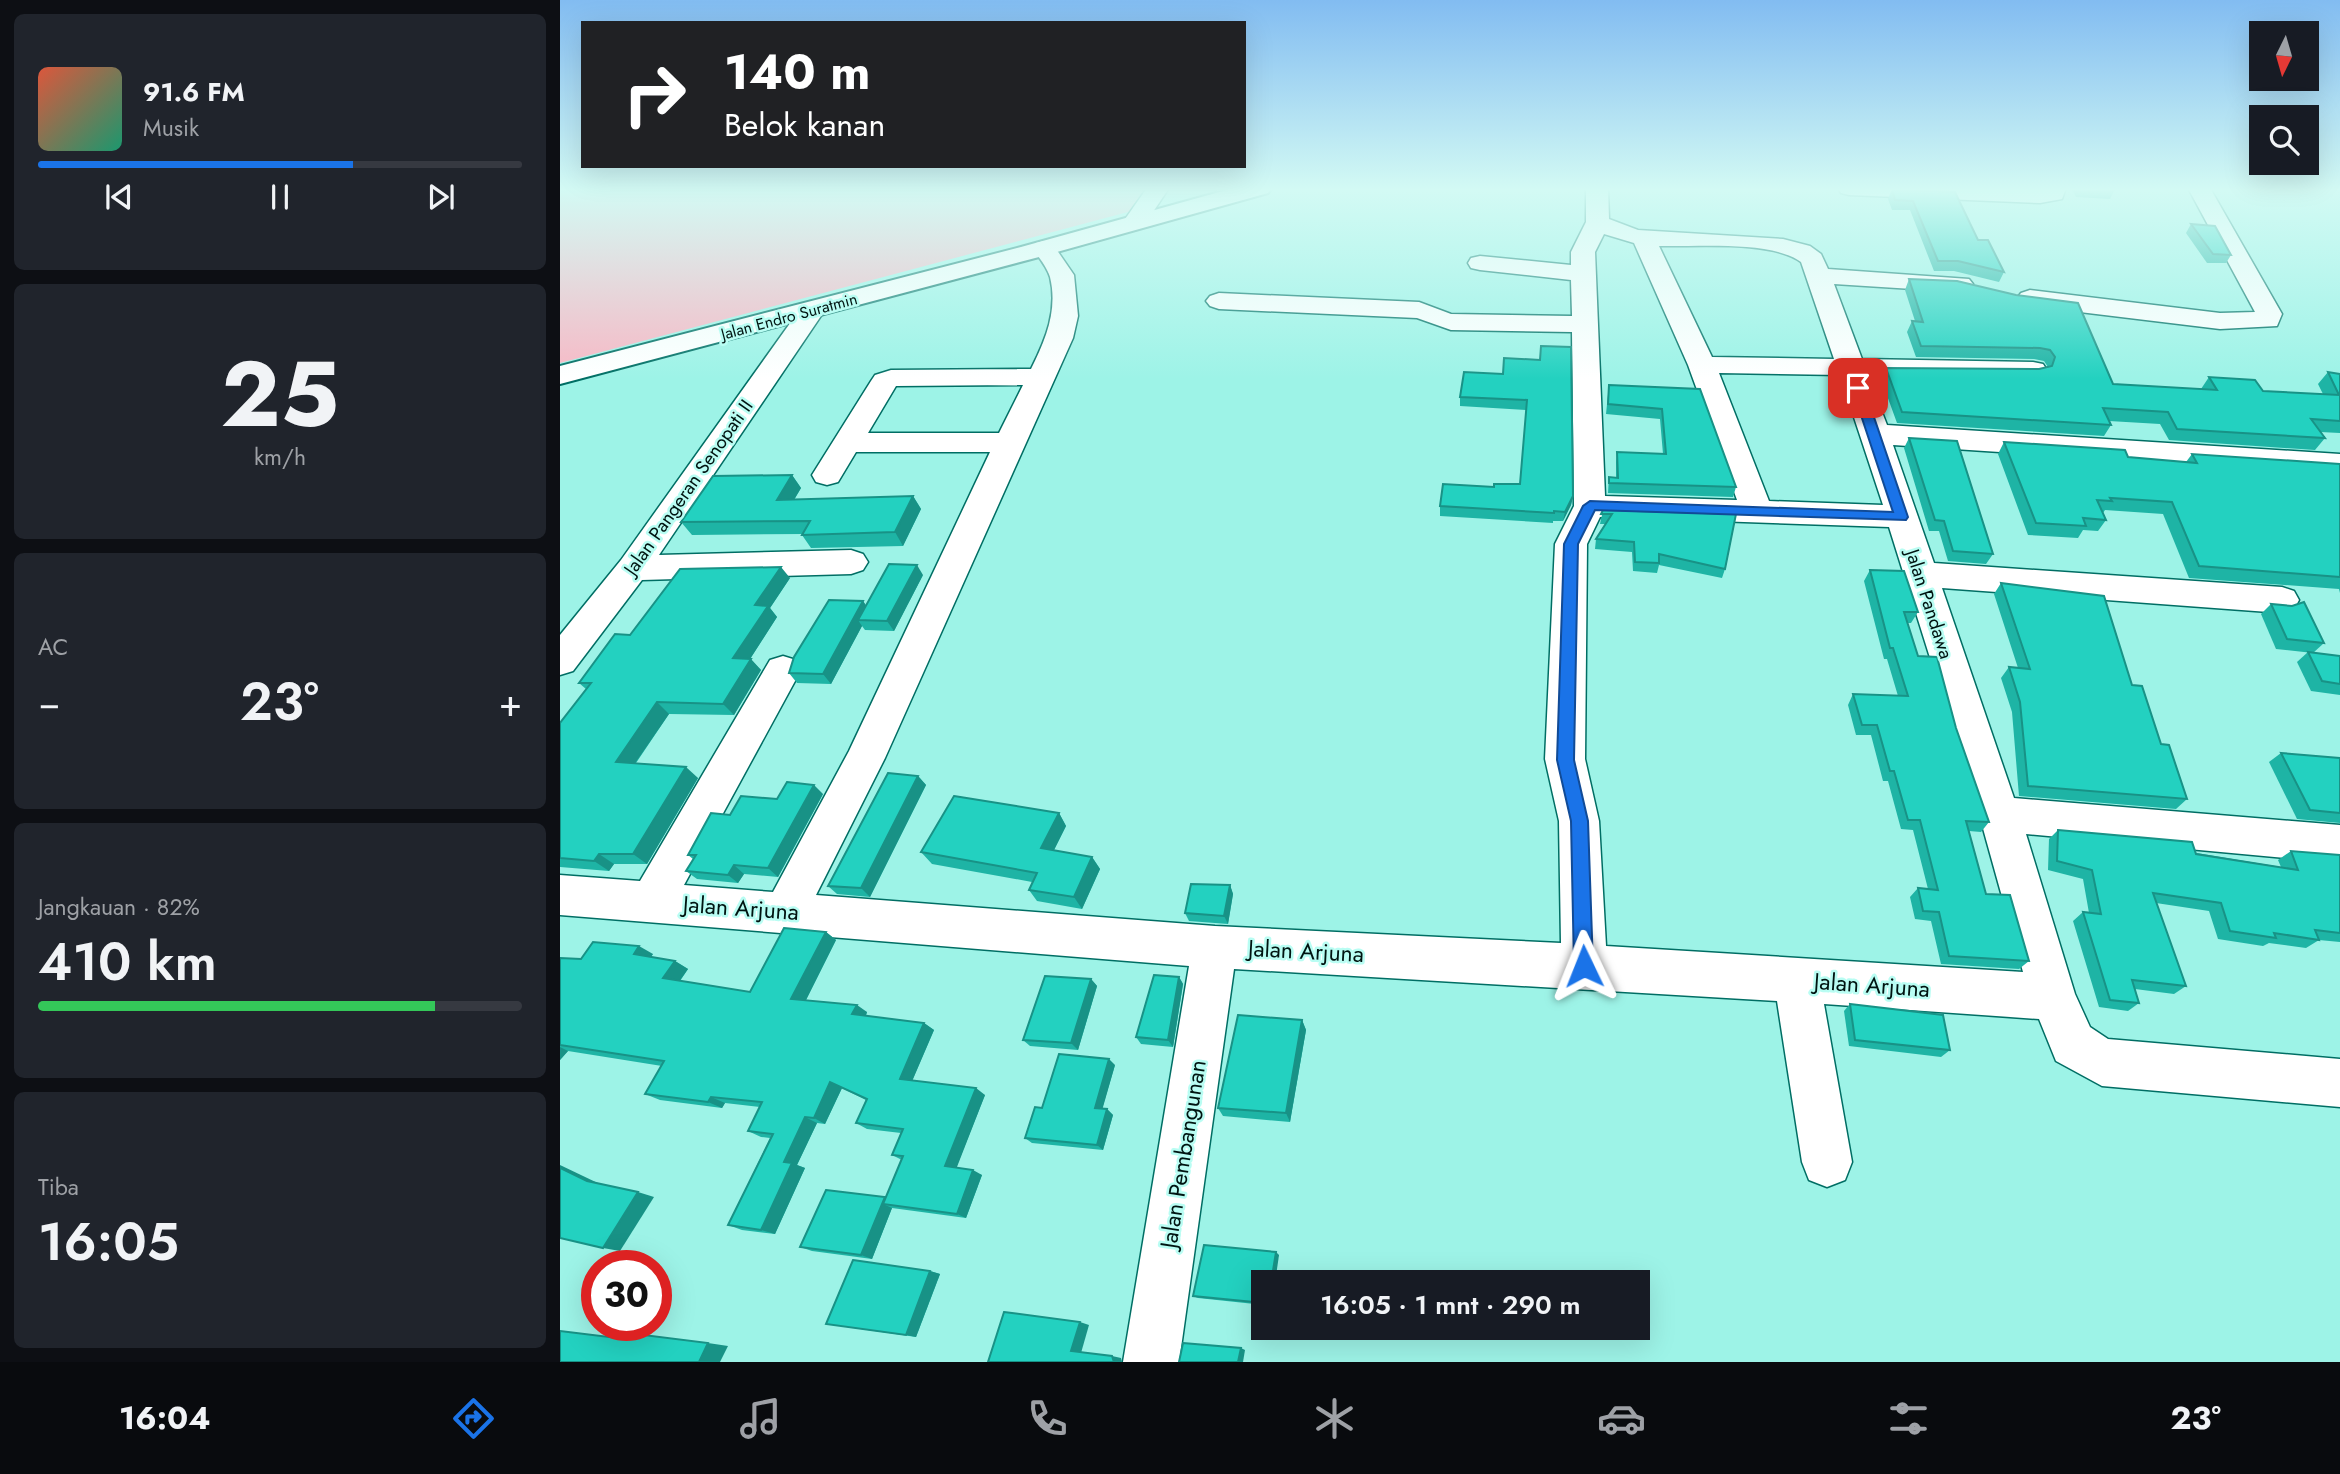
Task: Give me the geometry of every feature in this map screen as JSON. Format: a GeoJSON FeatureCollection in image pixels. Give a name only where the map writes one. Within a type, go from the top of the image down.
{"type":"FeatureCollection","features":[{"type":"Feature","properties":{"kind":"main road","name":"Jalan Endro Suratmin"},"geometry":{"type":"LineString","coordinates":[[560,375],[1031,252]]}},
{"type":"Feature","properties":{"kind":"street"},"geometry":{"type":"LineString","coordinates":[[786,911],[864,758],[1060,338],[1065,316],[1062,290],[1048,277],[1038,252]]}},
{"type":"Feature","properties":{"kind":"street"},"geometry":{"type":"LineString","coordinates":[[1584,252],[1590,506],[1571,544],[1565,760],[1580,821],[1584,966]]}},
{"type":"Feature","properties":{"kind":"street"},"geometry":{"type":"LineString","coordinates":[[1650,252],[1702,365],[1757,512]]}},
{"type":"Feature","properties":{"kind":"street","name":"Jalan Pandawa"},"geometry":{"type":"LineString","coordinates":[[1803,252],[1810,255],[1875,434],[1999,814],[2053,996],[2073,1044],[2102,1062],[2340,1083]]}},
{"type":"Feature","properties":{"kind":"street"},"geometry":{"type":"LineString","coordinates":[[1818,276],[1953,282],[1990,292],[2220,321],[2268,320],[2269,314],[2235,252]]}},
{"type":"Feature","properties":{"kind":"street"},"geometry":{"type":"LineString","coordinates":[[1480,263],[1583,274]]}},
{"type":"Feature","properties":{"kind":"street"},"geometry":{"type":"LineString","coordinates":[[1219,301],[1419,310],[1451,322],[1585,324]]}},
{"type":"Feature","properties":{"kind":"street","name":"Jalan Pangeran Senopati II"},"geometry":{"type":"LineString","coordinates":[[560,661],[633,568],[812,310]]}},
{"type":"Feature","properties":{"kind":"street"},"geometry":{"type":"LineString","coordinates":[[1702,365],[2033,369]]}},
{"type":"Feature","properties":{"kind":"street"},"geometry":{"type":"LineString","coordinates":[[827,475],[885,380],[1041,377]]}},
{"type":"Feature","properties":{"kind":"street"},"geometry":{"type":"LineString","coordinates":[[1875,434],[2340,464]]}},
{"type":"Feature","properties":{"kind":"street"},"geometry":{"type":"LineString","coordinates":[[847,442],[1009,443]]}},
{"type":"Feature","properties":{"kind":"street"},"geometry":{"type":"LineString","coordinates":[[1590,506],[1902,517]]}},
{"type":"Feature","properties":{"kind":"street"},"geometry":{"type":"LineString","coordinates":[[633,568],[851,562]]}},
{"type":"Feature","properties":{"kind":"street"},"geometry":{"type":"LineString","coordinates":[[1920,575],[2282,600]]}},
{"type":"Feature","properties":{"kind":"street"},"geometry":{"type":"LineString","coordinates":[[652,901],[783,670]]}},
{"type":"Feature","properties":{"kind":"street"},"geometry":{"type":"LineString","coordinates":[[1999,814],[2340,844]]}},
{"type":"Feature","properties":{"kind":"street","name":"Jalan Arjuna"},"geometry":{"type":"LineString","coordinates":[[560,895],[1215,947],[1584,966],[2053,996]]}},
{"type":"Feature","properties":{"kind":"street","name":"Jalan Pembangunan"},"geometry":{"type":"LineString","coordinates":[[1151,1362],[1215,947]]}},
{"type":"Feature","properties":{"kind":"street"},"geometry":{"type":"LineString","coordinates":[[1797,980],[1827,1162]]}},
{"type":"Feature","properties":{"kind":"shaded area"},"geometry":{"type":"Polygon","coordinates":[[[560,252],[979,252],[560,363],[560,252]]]}},
{"type":"Feature","properties":{"kind":"building"},"geometry":{"type":"Polygon","coordinates":[[[1934,252],[1994,252],[2004,272],[1958,261],[1938,261],[1934,252]]]}},
{"type":"Feature","properties":{"kind":"building"},"geometry":{"type":"Polygon","coordinates":[[[2211,252],[2229,252],[2231,255],[2211,252]]]}},
{"type":"Feature","properties":{"kind":"building"},"geometry":{"type":"Polygon","coordinates":[[[1909,279],[1957,281],[2016,295],[2078,303],[2113,384],[2217,390],[2209,377],[2255,380],[2263,391],[2339,395],[2328,372],[2340,374],[2340,421],[2311,419],[2325,438],[2177,429],[2168,412],[2103,408],[2111,425],[1902,412],[1886,368],[2039,369],[2052,366],[2055,357],[2050,350],[2040,348],[1921,346],[1912,321],[1923,322],[1909,279]]]}},
{"type":"Feature","properties":{"kind":"building"},"geometry":{"type":"Polygon","coordinates":[[[1541,346],[1571,347],[1573,496],[1565,512],[1440,506],[1443,484],[1494,487],[1494,484],[1520,484],[1527,400],[1460,397],[1464,372],[1503,374],[1504,358],[1540,360],[1541,346]]]}},
{"type":"Feature","properties":{"kind":"building"},"geometry":{"type":"Polygon","coordinates":[[[1609,385],[1700,389],[1736,487],[1609,483],[1609,477],[1618,478],[1617,452],[1666,454],[1662,409],[1608,404],[1609,385]]]}},
{"type":"Feature","properties":{"kind":"building"},"geometry":{"type":"Polygon","coordinates":[[[1909,438],[1957,441],[1993,554],[1953,551],[1944,521],[1935,520],[1909,438]]]}},
{"type":"Feature","properties":{"kind":"building"},"geometry":{"type":"Polygon","coordinates":[[[2004,442],[2125,450],[2128,457],[2197,463],[2192,454],[2340,464],[2340,577],[2199,566],[2172,502],[2110,498],[2112,501],[2097,500],[2106,520],[2083,518],[2086,526],[2036,523],[2004,442]]]}},
{"type":"Feature","properties":{"kind":"building"},"geometry":{"type":"Polygon","coordinates":[[[792,475],[777,500],[913,496],[895,532],[802,535],[810,521],[681,522],[713,476],[792,475]]]}},
{"type":"Feature","properties":{"kind":"building"},"geometry":{"type":"Polygon","coordinates":[[[1603,510],[1736,514],[1725,569],[1659,554],[1659,563],[1635,562],[1634,542],[1596,539],[1612,514],[1601,514],[1603,510]]]}},
{"type":"Feature","properties":{"kind":"building"},"geometry":{"type":"Polygon","coordinates":[[[889,564],[917,565],[887,621],[858,620],[889,564]]]}},
{"type":"Feature","properties":{"kind":"building"},"geometry":{"type":"Polygon","coordinates":[[[781,567],[755,605],[768,606],[733,658],[751,659],[723,704],[657,702],[616,762],[686,767],[633,854],[599,854],[594,861],[560,858],[560,723],[591,683],[579,683],[615,634],[630,635],[680,569],[781,567]]]}},
{"type":"Feature","properties":{"kind":"building"},"geometry":{"type":"Polygon","coordinates":[[[1870,570],[1904,571],[1918,612],[1904,612],[1918,656],[1937,657],[1956,728],[1989,822],[1966,821],[1986,894],[2010,895],[2029,961],[1949,956],[1939,912],[1923,911],[1918,888],[1938,890],[1920,820],[1908,820],[1877,725],[1862,725],[1853,694],[1908,696],[1893,648],[1890,648],[1870,570]]]}},
{"type":"Feature","properties":{"kind":"building"},"geometry":{"type":"Polygon","coordinates":[[[2001,583],[2104,596],[2132,685],[2142,686],[2161,744],[2169,745],[2187,799],[2028,786],[2020,702],[2009,667],[2030,669],[2001,583]]]}},
{"type":"Feature","properties":{"kind":"building"},"geometry":{"type":"Polygon","coordinates":[[[829,600],[863,601],[823,674],[789,673],[794,657],[829,600]]]}},
{"type":"Feature","properties":{"kind":"building"},"geometry":{"type":"Polygon","coordinates":[[[2304,602],[2324,643],[2287,639],[2271,604],[2292,606],[2304,602]]]}},
{"type":"Feature","properties":{"kind":"building"},"geometry":{"type":"Polygon","coordinates":[[[2308,652],[2340,656],[2340,684],[2322,681],[2308,652]]]}},
{"type":"Feature","properties":{"kind":"building"},"geometry":{"type":"Polygon","coordinates":[[[2281,753],[2340,758],[2340,813],[2310,810],[2281,753]]]}},
{"type":"Feature","properties":{"kind":"building"},"geometry":{"type":"Polygon","coordinates":[[[888,773],[918,776],[861,888],[828,886],[888,773]]]}},
{"type":"Feature","properties":{"kind":"building"},"geometry":{"type":"Polygon","coordinates":[[[787,782],[814,785],[768,868],[734,865],[728,875],[686,871],[696,855],[688,855],[711,813],[730,815],[741,796],[777,799],[787,782]]]}},
{"type":"Feature","properties":{"kind":"building"},"geometry":{"type":"Polygon","coordinates":[[[954,796],[1059,813],[1041,848],[1092,857],[1074,897],[1029,890],[1037,873],[921,852],[954,796]]]}},
{"type":"Feature","properties":{"kind":"building"},"geometry":{"type":"Polygon","coordinates":[[[2058,830],[2192,842],[2196,854],[2298,870],[2291,851],[2340,855],[2340,933],[2315,930],[2319,940],[2274,933],[2276,938],[2230,931],[2221,903],[2153,893],[2186,986],[2132,980],[2139,1003],[2110,1000],[2083,912],[2101,914],[2092,870],[2057,861],[2058,830]]]}},
{"type":"Feature","properties":{"kind":"building"},"geometry":{"type":"Polygon","coordinates":[[[1191,884],[1230,885],[1224,916],[1185,913],[1191,884]]]}},
{"type":"Feature","properties":{"kind":"building"},"geometry":{"type":"Polygon","coordinates":[[[784,928],[826,932],[791,999],[857,1005],[852,1014],[924,1023],[900,1079],[976,1088],[945,1166],[973,1170],[957,1214],[883,1204],[903,1156],[892,1155],[903,1129],[856,1123],[867,1099],[830,1082],[814,1118],[805,1117],[784,1162],[792,1163],[761,1230],[728,1225],[773,1134],[748,1131],[762,1102],[711,1097],[708,1102],[645,1094],[664,1061],[560,1045],[560,958],[581,959],[593,942],[639,946],[634,954],[675,961],[663,978],[750,992],[784,928]]]}},
{"type":"Feature","properties":{"kind":"building"},"geometry":{"type":"Polygon","coordinates":[[[1154,975],[1179,977],[1168,1040],[1136,1037],[1154,975]]]}},
{"type":"Feature","properties":{"kind":"building"},"geometry":{"type":"Polygon","coordinates":[[[1045,976],[1091,979],[1071,1043],[1023,1040],[1045,976]]]}},
{"type":"Feature","properties":{"kind":"building"},"geometry":{"type":"Polygon","coordinates":[[[1850,1004],[1943,1015],[1950,1050],[1855,1040],[1850,1004]]]}},
{"type":"Feature","properties":{"kind":"building"},"geometry":{"type":"Polygon","coordinates":[[[1238,1015],[1302,1020],[1286,1113],[1218,1108],[1238,1015]]]}},
{"type":"Feature","properties":{"kind":"building"},"geometry":{"type":"Polygon","coordinates":[[[1059,1054],[1109,1059],[1095,1108],[1107,1109],[1097,1145],[1025,1138],[1035,1107],[1042,1108],[1059,1054]]]}},
{"type":"Feature","properties":{"kind":"building"},"geometry":{"type":"Polygon","coordinates":[[[560,1168],[587,1181],[638,1192],[603,1248],[560,1238],[560,1168]]]}},
{"type":"Feature","properties":{"kind":"building"},"geometry":{"type":"Polygon","coordinates":[[[826,1190],[885,1197],[861,1255],[800,1247],[826,1190]]]}},
{"type":"Feature","properties":{"kind":"building"},"geometry":{"type":"Polygon","coordinates":[[[1204,1245],[1276,1252],[1273,1270],[1251,1270],[1251,1302],[1193,1296],[1204,1245]]]}},
{"type":"Feature","properties":{"kind":"building"},"geometry":{"type":"Polygon","coordinates":[[[853,1260],[930,1271],[906,1335],[826,1324],[853,1260]]]}},
{"type":"Feature","properties":{"kind":"building"},"geometry":{"type":"Polygon","coordinates":[[[1004,1312],[1080,1322],[1071,1351],[1112,1356],[1114,1362],[988,1362],[1004,1312]]]}},
{"type":"Feature","properties":{"kind":"building"},"geometry":{"type":"Polygon","coordinates":[[[560,1331],[581,1334],[581,1341],[672,1341],[672,1338],[708,1343],[699,1362],[560,1362],[560,1331]]]}},
{"type":"Feature","properties":{"kind":"building"},"geometry":{"type":"Polygon","coordinates":[[[1183,1343],[1241,1348],[1238,1362],[1179,1362],[1183,1343]]]}},
{"type":"Feature","properties":{"kind":"route"},"geometry":{"type":"LineString","coordinates":[[1584,966],[1580,821],[1565,760],[1571,544],[1590,506],[1902,517],[1858,388]]}}]}
